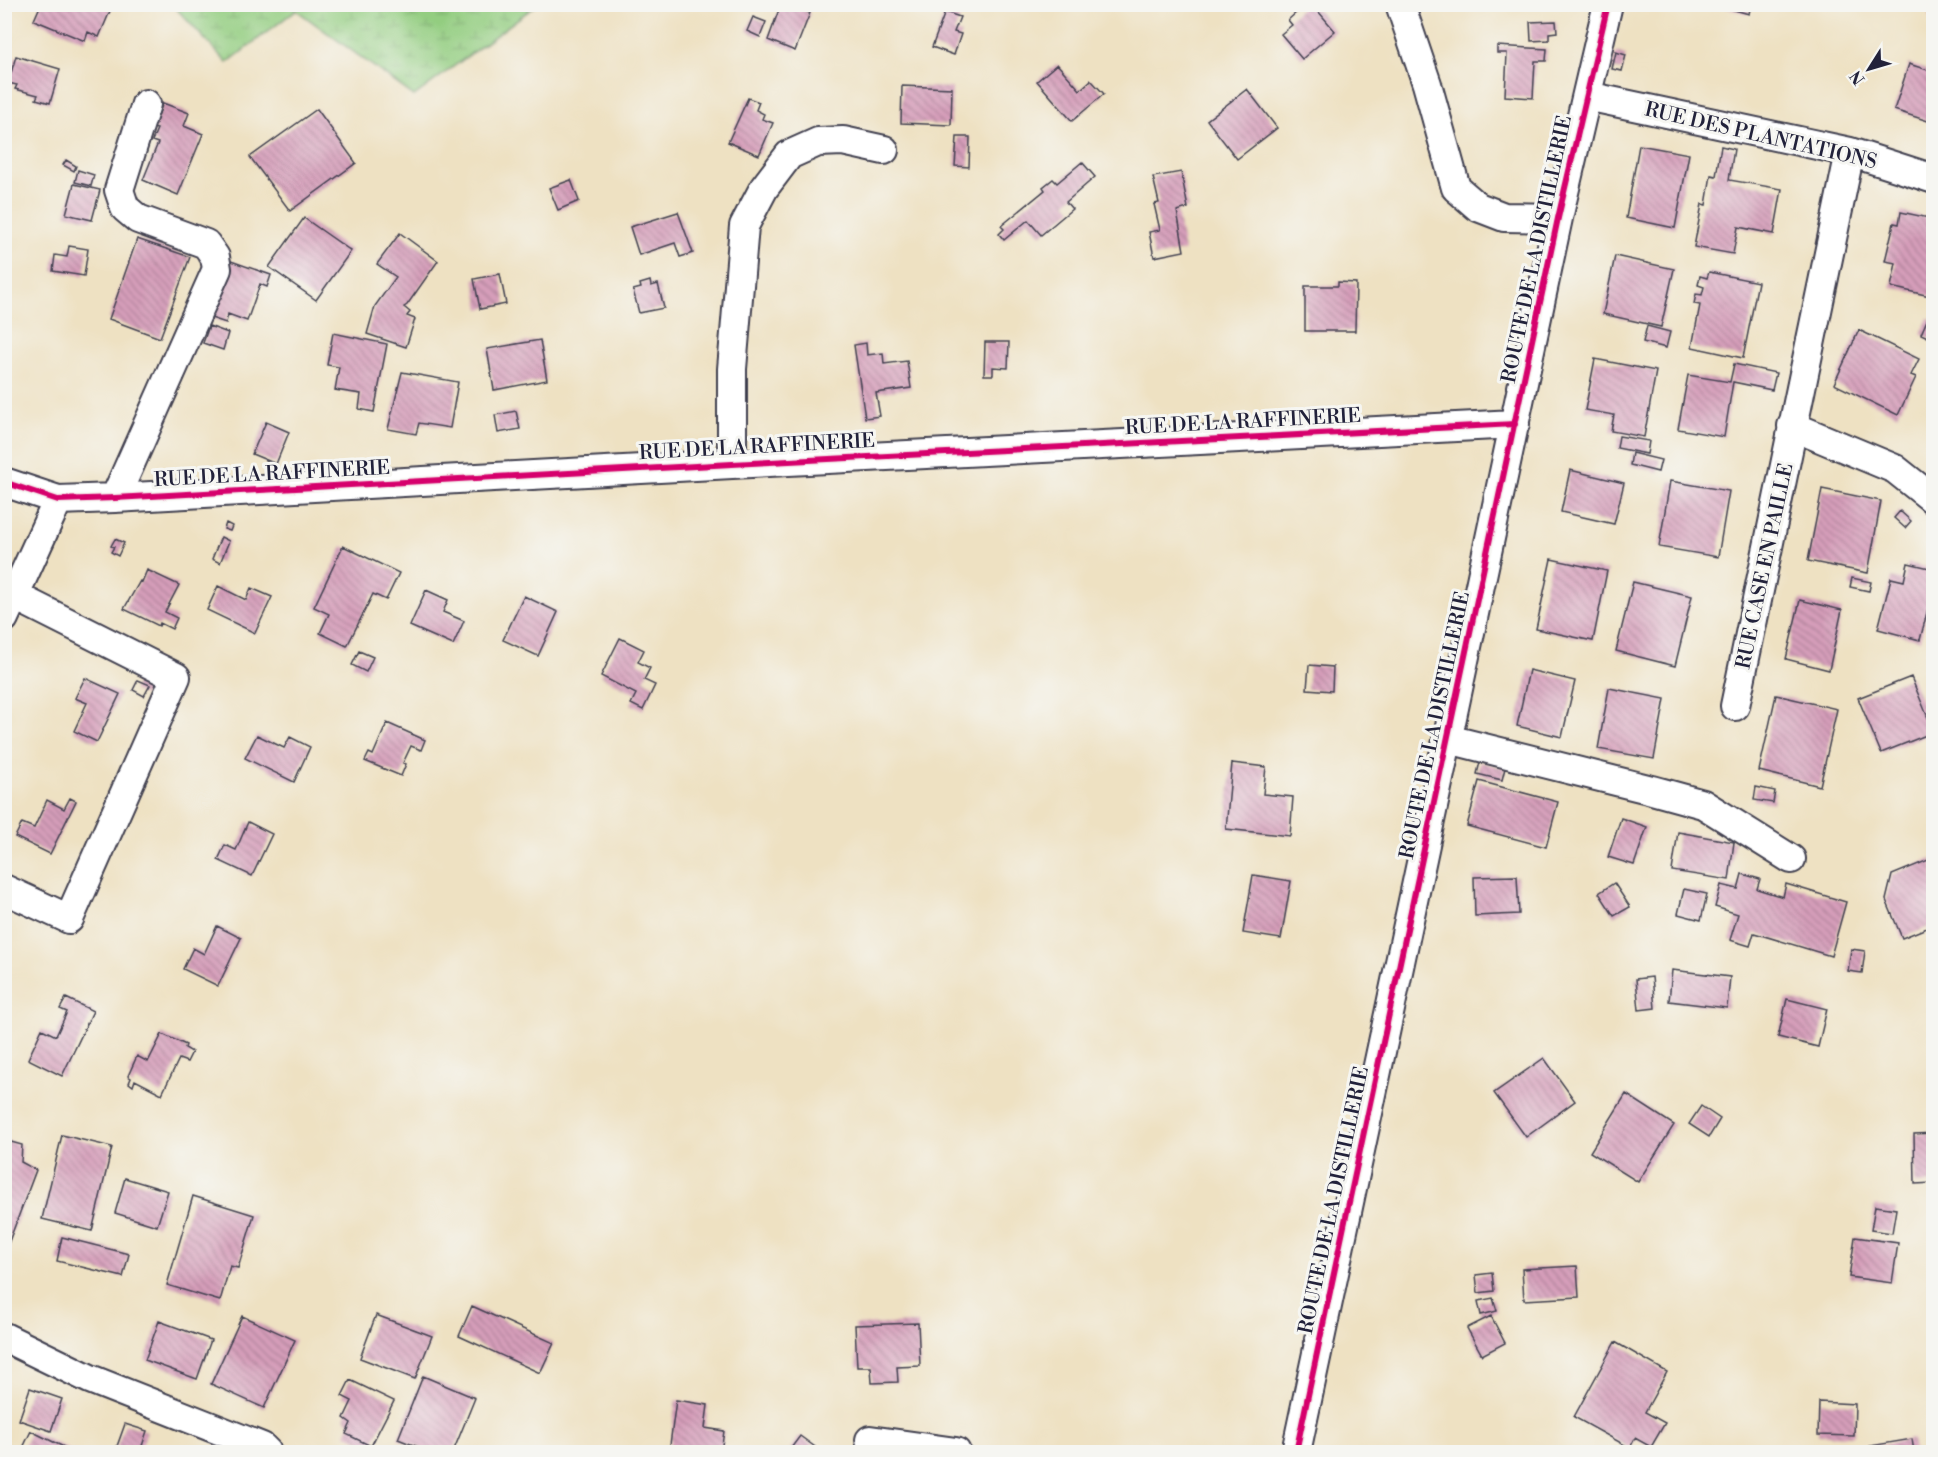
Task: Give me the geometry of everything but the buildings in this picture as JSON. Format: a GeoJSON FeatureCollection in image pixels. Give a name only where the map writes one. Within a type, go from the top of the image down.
{"type":"FeatureCollection","features":[{"type":"Feature","properties":{"kind":"street"},"geometry":{"type":"LineString","coordinates":[[1400,4],[1427,84],[1456,188],[1478,207],[1504,217],[1558,218]]}},
{"type":"Feature","properties":{"kind":"street","name":"ROUTE DE LA DISTILLERIE"},"geometry":{"type":"LineString","coordinates":[[1296,1452],[1558,218],[1608,4]]}},
{"type":"Feature","properties":{"kind":"street","name":"RUE DES PLANTATIONS"},"geometry":{"type":"LineString","coordinates":[[1587,96],[1850,152],[1934,179]]}},
{"type":"Feature","properties":{"kind":"street"},"geometry":{"type":"LineString","coordinates":[[115,498],[217,269],[215,257],[206,244],[138,219],[125,208],[119,190],[147,104]]}},
{"type":"Feature","properties":{"kind":"street"},"geometry":{"type":"LineString","coordinates":[[732,464],[732,369],[744,226],[764,188],[789,156],[818,142],[843,141],[884,150]]}},
{"type":"Feature","properties":{"kind":"street","name":"RUE CASE EN PAILLE"},"geometry":{"type":"LineString","coordinates":[[1735,706],[1850,152]]}},
{"type":"Feature","properties":{"kind":"street","name":"RUE DE LA RAFFINERIE"},"geometry":{"type":"LineString","coordinates":[[4,482],[57,500],[115,498],[1515,424]]}},
{"type":"Feature","properties":{"kind":"street"},"geometry":{"type":"LineString","coordinates":[[1792,426],[1895,469],[1934,500]]}},
{"type":"Feature","properties":{"kind":"street"},"geometry":{"type":"LineString","coordinates":[[4,889],[69,919],[176,677],[10,607],[57,500]]}},
{"type":"Feature","properties":{"kind":"street"},"geometry":{"type":"LineString","coordinates":[[1448,739],[1703,804],[1791,859]]}},
{"type":"Feature","properties":{"kind":"street"},"geometry":{"type":"LineString","coordinates":[[4,1337],[90,1379],[265,1450]]}},
{"type":"Feature","properties":{"kind":"street"},"geometry":{"type":"LineString","coordinates":[[870,1440],[956,1452]]}},
{"type":"Feature","properties":{"kind":"green space"},"geometry":{"type":"Polygon","coordinates":[[[173,5],[535,5],[414,96],[296,10],[227,63],[173,5]]]}},
{"type":"Feature","properties":{"kind":"cycle path"},"geometry":{"type":"LineString","coordinates":[[1296,1452],[1558,218],[1608,4]]}},
{"type":"Feature","properties":{"kind":"cycle path"},"geometry":{"type":"LineString","coordinates":[[4,482],[58,500],[115,498],[1515,424]]}}]}
